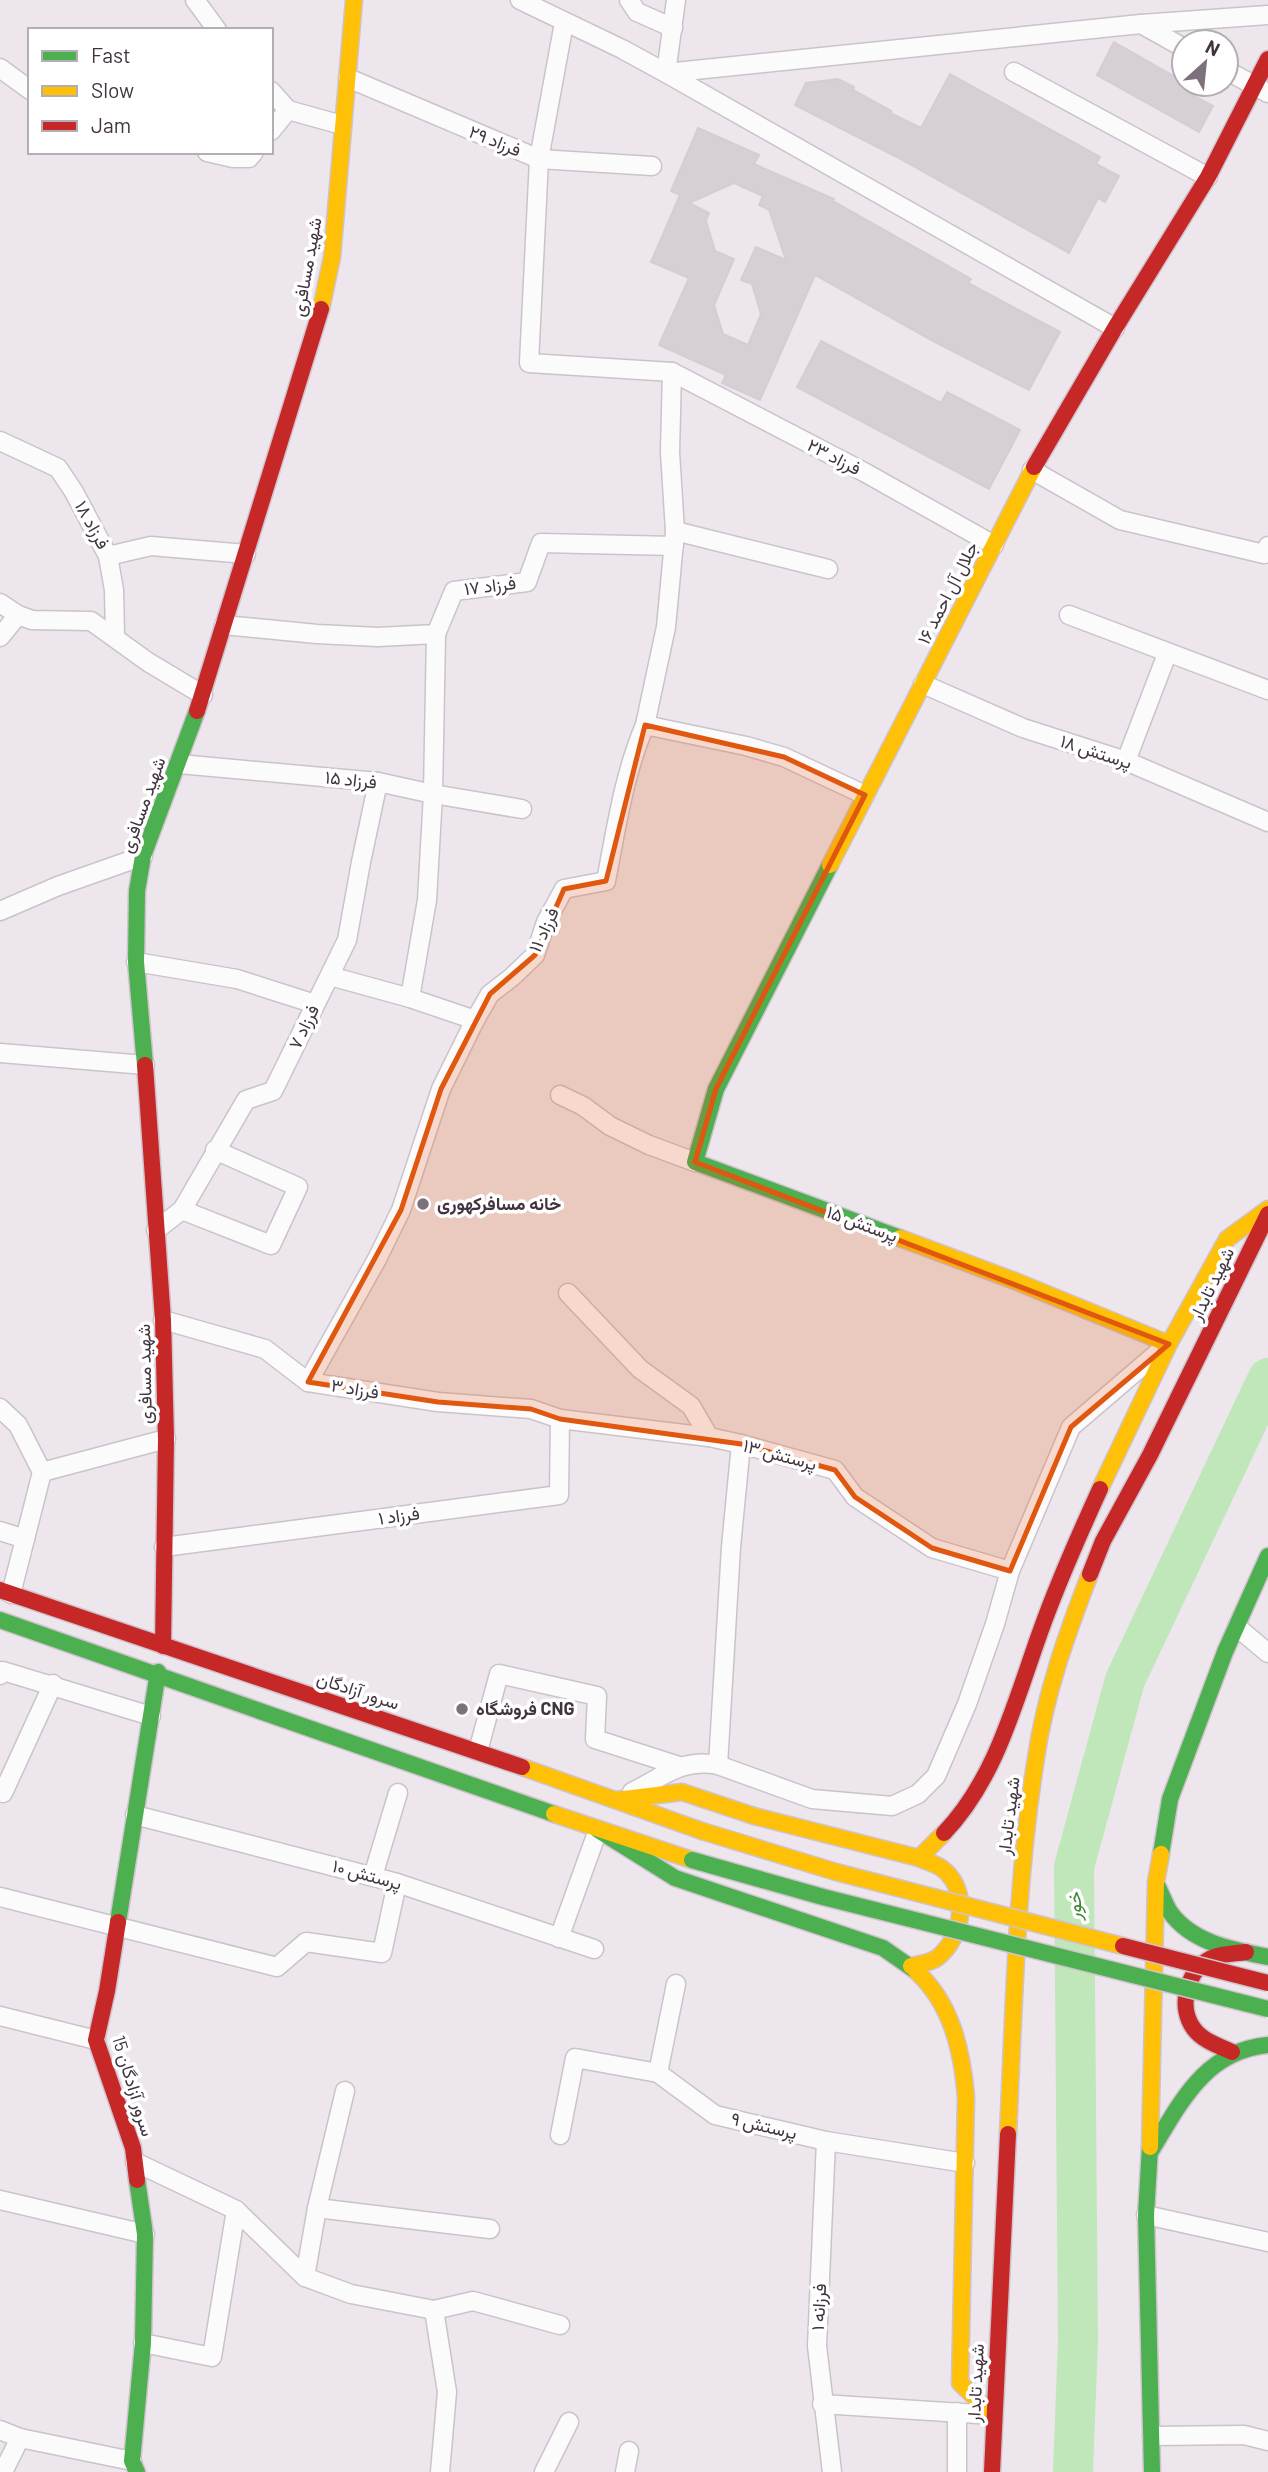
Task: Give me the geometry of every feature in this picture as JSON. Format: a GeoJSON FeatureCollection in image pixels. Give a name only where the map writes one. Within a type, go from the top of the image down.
{"type":"FeatureCollection","features":[{"type":"Feature","properties":{"kind":"street"},"geometry":{"type":"LineString","coordinates":[[195,0],[216,28]]}},
{"type":"Feature","properties":{"kind":"street","name":"شهید مسافری"},"geometry":{"type":"LineString","coordinates":[[163,1646],[166,1439],[163,1320],[151,1133],[135,962],[137,891],[144,856],[203,695],[321,311],[332,257],[354,0]]}},
{"type":"Feature","properties":{"kind":"street"},"geometry":{"type":"LineString","coordinates":[[520,0],[666,73],[1115,328]]}},
{"type":"Feature","properties":{"kind":"street"},"geometry":{"type":"LineString","coordinates":[[629,0],[637,12],[673,28]]}},
{"type":"Feature","properties":{"kind":"street"},"geometry":{"type":"LineString","coordinates":[[666,73],[676,0]]}},
{"type":"Feature","properties":{"kind":"street"},"geometry":{"type":"LineString","coordinates":[[666,73],[1141,24],[1268,15]]}},
{"type":"Feature","properties":{"kind":"street"},"geometry":{"type":"LineString","coordinates":[[539,159],[564,23]]}},
{"type":"Feature","properties":{"kind":"street"},"geometry":{"type":"LineString","coordinates":[[1141,24],[1170,40]]}},
{"type":"Feature","properties":{"kind":"street","name":"جلال آل احمد ۱۶"},"geometry":{"type":"LineString","coordinates":[[695,1162],[716,1090],[1032,470],[1261,89],[1268,59]]}},
{"type":"Feature","properties":{"kind":"street"},"geometry":{"type":"LineString","coordinates":[[0,68],[28,89]]}},
{"type":"Feature","properties":{"kind":"street"},"geometry":{"type":"LineString","coordinates":[[1014,72],[1208,177]]}},
{"type":"Feature","properties":{"kind":"street","name":"فرزاد ۲۹"},"geometry":{"type":"LineString","coordinates":[[348,78],[539,159],[652,166]]}},
{"type":"Feature","properties":{"kind":"street"},"geometry":{"type":"LineString","coordinates":[[1240,78],[1261,89]]}},
{"type":"Feature","properties":{"kind":"street"},"geometry":{"type":"LineString","coordinates":[[273,93],[288,110],[342,125]]}},
{"type":"Feature","properties":{"kind":"street"},"geometry":{"type":"LineString","coordinates":[[273,129],[288,110]]}},
{"type":"Feature","properties":{"kind":"street"},"geometry":{"type":"LineString","coordinates":[[216,154],[233,158],[249,158],[252,154]]}},
{"type":"Feature","properties":{"kind":"street","name":"فرزاد ۲۳"},"geometry":{"type":"LineString","coordinates":[[539,159],[529,363],[672,372],[864,472],[994,545]]}},
{"type":"Feature","properties":{"kind":"street"},"geometry":{"type":"LineString","coordinates":[[672,372],[670,452],[674,539],[666,627],[645,725],[746,746],[784,757],[865,795]]}},
{"type":"Feature","properties":{"kind":"street","name":"فرزاد ۱۸"},"geometry":{"type":"LineString","coordinates":[[0,441],[58,468],[108,556],[151,546],[246,554]]}},
{"type":"Feature","properties":{"kind":"street"},"geometry":{"type":"LineString","coordinates":[[1032,470],[1120,520],[1265,554],[1268,546]]}},
{"type":"Feature","properties":{"kind":"street","name":"فرزاد ۱۷"},"geometry":{"type":"LineString","coordinates":[[436,634],[454,591],[527,582],[541,543],[674,539],[828,569]]}},
{"type":"Feature","properties":{"kind":"street"},"geometry":{"type":"LineString","coordinates":[[108,556],[114,590],[115,637]]}},
{"type":"Feature","properties":{"kind":"street"},"geometry":{"type":"LineString","coordinates":[[0,603],[18,615],[32,620],[91,621],[148,662],[203,695]]}},
{"type":"Feature","properties":{"kind":"street"},"geometry":{"type":"LineString","coordinates":[[0,637],[18,615]]}},
{"type":"Feature","properties":{"kind":"street"},"geometry":{"type":"LineString","coordinates":[[1069,615],[1268,690]]}},
{"type":"Feature","properties":{"kind":"street"},"geometry":{"type":"LineString","coordinates":[[225,625],[378,638],[436,634],[433,794],[427,900],[410,998]]}},
{"type":"Feature","properties":{"kind":"street"},"geometry":{"type":"LineString","coordinates":[[1126,761],[1167,654]]}},
{"type":"Feature","properties":{"kind":"street","name":"پرستش ۱۸"},"geometry":{"type":"LineString","coordinates":[[923,684],[1023,728],[1126,761],[1268,822]]}},
{"type":"Feature","properties":{"kind":"street","name":"فرزاد ۱۱"},"geometry":{"type":"LineString","coordinates":[[475,1020],[490,994],[535,955],[546,922],[564,889],[606,881],[619,812],[638,741],[645,725]]}},
{"type":"Feature","properties":{"kind":"street","name":"فرزاد ۱۵"},"geometry":{"type":"LineString","coordinates":[[178,764],[378,782],[522,808]]}},
{"type":"Feature","properties":{"kind":"street","name":"فرزاد ۷"},"geometry":{"type":"LineString","coordinates":[[156,1230],[182,1209],[246,1100],[273,1091],[330,976],[347,940],[378,782]]}},
{"type":"Feature","properties":{"kind":"street"},"geometry":{"type":"LineString","coordinates":[[0,911],[58,886],[144,856]]}},
{"type":"Feature","properties":{"kind":"street"},"geometry":{"type":"LineString","coordinates":[[135,962],[237,979],[315,1004]]}},
{"type":"Feature","properties":{"kind":"street"},"geometry":{"type":"LineString","coordinates":[[308,1382],[377,1259],[401,1210],[441,1089],[475,1020],[410,998],[330,976]]}},
{"type":"Feature","properties":{"kind":"street"},"geometry":{"type":"LineString","coordinates":[[0,1053],[145,1065]]}},
{"type":"Feature","properties":{"kind":"street","name":"پرستش ۱۵"},"geometry":{"type":"LineString","coordinates":[[560,1095],[583,1106],[610,1126],[649,1145],[1014,1281],[1169,1344]]}},
{"type":"Feature","properties":{"kind":"street"},"geometry":{"type":"LineString","coordinates":[[182,1209],[271,1245],[298,1187],[215,1150]]}},
{"type":"Feature","properties":{"kind":"street"},"geometry":{"type":"LineString","coordinates":[[919,1858],[962,1814],[992,1763],[1064,1566],[1169,1344],[1227,1239],[1268,1211]]}},
{"type":"Feature","properties":{"kind":"street","name":"شهید تابدار"},"geometry":{"type":"LineString","coordinates":[[992,2472],[1020,1882],[1036,1755],[1064,1640],[1103,1541],[1150,1455],[1268,1211]]}},
{"type":"Feature","properties":{"kind":"street"},"geometry":{"type":"LineString","coordinates":[[568,1293],[640,1369],[691,1406],[709,1437]]}},
{"type":"Feature","properties":{"kind":"street","name":"فرزاد ۳"},"geometry":{"type":"LineString","coordinates":[[163,1320],[265,1349],[308,1382],[438,1402],[531,1409],[560,1419]]}},
{"type":"Feature","properties":{"kind":"street"},"geometry":{"type":"LineString","coordinates":[[616,1800],[679,1766],[705,1763],[718,1765],[812,1799],[892,1806],[918,1794],[936,1776],[967,1704],[1010,1571],[1071,1427],[1169,1344]]}},
{"type":"Feature","properties":{"kind":"street"},"geometry":{"type":"LineString","coordinates":[[0,1408],[18,1425],[42,1472],[25,1539],[6,1592]]}},
{"type":"Feature","properties":{"kind":"street","name":"پرستش ۱۳"},"geometry":{"type":"LineString","coordinates":[[560,1419],[709,1437],[835,1470],[855,1497],[932,1548],[1010,1571]]}},
{"type":"Feature","properties":{"kind":"street","name":"فرزاد ۱"},"geometry":{"type":"LineString","coordinates":[[164,1547],[559,1495],[560,1419]]}},
{"type":"Feature","properties":{"kind":"street"},"geometry":{"type":"LineString","coordinates":[[42,1472],[166,1439]]}},
{"type":"Feature","properties":{"kind":"street"},"geometry":{"type":"LineString","coordinates":[[718,1765],[731,1547],[741,1444]]}},
{"type":"Feature","properties":{"kind":"street"},"geometry":{"type":"LineString","coordinates":[[0,1531],[25,1539]]}},
{"type":"Feature","properties":{"kind":"street"},"geometry":{"type":"LineString","coordinates":[[1152,2472],[1146,2215],[1150,2152],[1156,1882],[1170,1799],[1225,1652],[1268,1556]]}},
{"type":"Feature","properties":{"kind":"street","name":"سرور آزادگان"},"geometry":{"type":"LineString","coordinates":[[6,1592],[478,1751],[702,1831],[836,1872],[1268,1983]]}},
{"type":"Feature","properties":{"kind":"street"},"geometry":{"type":"LineString","coordinates":[[0,1620],[158,1672],[598,1830],[692,1860],[822,1898],[1268,2009]]}},
{"type":"Feature","properties":{"kind":"street"},"geometry":{"type":"LineString","coordinates":[[1237,1627],[1268,1653]]}},
{"type":"Feature","properties":{"kind":"street"},"geometry":{"type":"LineString","coordinates":[[0,1675],[3,1671],[53,1684],[151,1716]]}},
{"type":"Feature","properties":{"kind":"street","name":"سرور آزادگان 15"},"geometry":{"type":"LineString","coordinates":[[135,2466],[143,2343],[145,2234],[127,2124],[96,2040],[118,1925],[158,1672]]}},
{"type":"Feature","properties":{"kind":"street"},"geometry":{"type":"LineString","coordinates":[[478,1751],[499,1674],[597,1696],[595,1739],[679,1766]]}},
{"type":"Feature","properties":{"kind":"street"},"geometry":{"type":"LineString","coordinates":[[3,1793],[53,1684]]}},
{"type":"Feature","properties":{"kind":"street"},"geometry":{"type":"LineString","coordinates":[[616,1800],[682,1792],[754,1816],[919,1858],[944,1870],[960,1892],[961,1917],[950,1945],[936,1960],[911,1966]]}},
{"type":"Feature","properties":{"kind":"street"},"geometry":{"type":"LineString","coordinates":[[373,1876],[398,1793]]}},
{"type":"Feature","properties":{"kind":"street","name":"پرستش ۱۰"},"geometry":{"type":"LineString","coordinates":[[135,1815],[397,1883],[594,1949]]}},
{"type":"Feature","properties":{"kind":"street"},"geometry":{"type":"LineString","coordinates":[[598,1830],[675,1878],[883,1948],[911,1966],[942,2001],[959,2046],[965,2070],[967,2097],[960,2383],[993,2414]]}},
{"type":"Feature","properties":{"kind":"street"},"geometry":{"type":"LineString","coordinates":[[559,1938],[598,1830]]}},
{"type":"Feature","properties":{"kind":"street"},"geometry":{"type":"LineString","coordinates":[[1156,1882],[1170,1912],[1191,1933],[1205,1940],[1268,1957]]}},
{"type":"Feature","properties":{"kind":"street"},"geometry":{"type":"LineString","coordinates":[[0,1897],[277,1967],[306,1942],[382,1954],[397,1883]]}},
{"type":"Feature","properties":{"kind":"street"},"geometry":{"type":"LineString","coordinates":[[1232,2052],[1200,2036],[1188,2017],[1185,1999],[1189,1979],[1206,1961],[1217,1956],[1246,1952]]}},
{"type":"Feature","properties":{"kind":"street"},"geometry":{"type":"LineString","coordinates":[[658,2073],[676,1984]]}},
{"type":"Feature","properties":{"kind":"street"},"geometry":{"type":"LineString","coordinates":[[0,2016],[96,2040]]}},
{"type":"Feature","properties":{"kind":"street"},"geometry":{"type":"LineString","coordinates":[[1150,2152],[1183,2101],[1208,2071],[1232,2052],[1256,2044],[1268,2045]]}},
{"type":"Feature","properties":{"kind":"street","name":"پرستش ۹"},"geometry":{"type":"LineString","coordinates":[[560,2136],[575,2059],[658,2073],[716,2115],[826,2141],[965,2163]]}},
{"type":"Feature","properties":{"kind":"street"},"geometry":{"type":"LineString","coordinates":[[305,2277],[317,2208],[345,2091]]}},
{"type":"Feature","properties":{"kind":"street","name":"فرزانه ۱"},"geometry":{"type":"LineString","coordinates":[[826,2141],[817,2346],[832,2472]]}},
{"type":"Feature","properties":{"kind":"street"},"geometry":{"type":"LineString","coordinates":[[135,2162],[236,2210],[305,2277],[351,2294],[434,2310],[473,2301],[560,2325]]}},
{"type":"Feature","properties":{"kind":"street"},"geometry":{"type":"LineString","coordinates":[[0,2200],[145,2234]]}},
{"type":"Feature","properties":{"kind":"street"},"geometry":{"type":"LineString","coordinates":[[317,2208],[490,2229]]}},
{"type":"Feature","properties":{"kind":"street"},"geometry":{"type":"LineString","coordinates":[[143,2343],[212,2357],[236,2210]]}},
{"type":"Feature","properties":{"kind":"street"},"geometry":{"type":"LineString","coordinates":[[1146,2215],[1268,2242]]}},
{"type":"Feature","properties":{"kind":"street"},"geometry":{"type":"LineString","coordinates":[[434,2310],[447,2392],[440,2472]]}},
{"type":"Feature","properties":{"kind":"street"},"geometry":{"type":"LineString","coordinates":[[822,2404],[993,2414]]}},
{"type":"Feature","properties":{"kind":"street"},"geometry":{"type":"LineString","coordinates":[[957,2412],[957,2472]]}},
{"type":"Feature","properties":{"kind":"street"},"geometry":{"type":"LineString","coordinates":[[544,2472],[569,2422]]}},
{"type":"Feature","properties":{"kind":"street"},"geometry":{"type":"LineString","coordinates":[[0,2430],[20,2438],[135,2466]]}},
{"type":"Feature","properties":{"kind":"street"},"geometry":{"type":"LineString","coordinates":[[1152,2436],[1244,2435],[1268,2441]]}},
{"type":"Feature","properties":{"kind":"street"},"geometry":{"type":"LineString","coordinates":[[3,2472],[20,2438]]}},
{"type":"Feature","properties":{"kind":"street"},"geometry":{"type":"LineString","coordinates":[[625,2472],[629,2451]]}},
{"type":"Feature","properties":{"kind":"highlighted area"},"geometry":{"type":"Polygon","coordinates":[[[645,725],[784,757],[865,795],[716,1089],[695,1162],[1169,1344],[1071,1427],[1010,1571],[932,1548],[855,1497],[835,1470],[741,1444],[560,1419],[531,1409],[438,1402],[308,1382],[401,1210],[441,1089],[490,994],[535,955],[564,889],[606,881],[645,725]]]}},
{"type":"Feature","properties":{"kind":"building"},"geometry":{"type":"Polygon","coordinates":[[[1114,42],[1170,74],[1170,98],[1198,98],[1213,106],[1199,132],[1097,75],[1114,42]]]}},
{"type":"Feature","properties":{"kind":"building"},"geometry":{"type":"Polygon","coordinates":[[[950,74],[1100,157],[1096,164],[1119,176],[1105,202],[1098,198],[1069,253],[897,157],[795,105],[806,83],[838,79],[891,111],[890,113],[921,128],[950,74]]]}},
{"type":"Feature","properties":{"kind":"building"},"geometry":{"type":"Polygon","coordinates":[[[698,128],[759,155],[754,164],[834,199],[833,201],[971,279],[968,283],[1060,332],[1029,390],[935,342],[815,275],[760,400],[722,383],[726,375],[659,345],[689,278],[651,262],[680,195],[671,191],[698,128]],[[734,183],[689,203],[709,213],[706,221],[715,251],[734,259],[714,305],[723,334],[748,345],[761,314],[752,284],[741,280],[756,247],[786,260],[769,210],[759,205],[763,196],[734,183]]]}},
{"type":"Feature","properties":{"kind":"building"},"geometry":{"type":"Polygon","coordinates":[[[821,341],[941,403],[947,392],[1020,430],[989,489],[797,387],[821,341]]]}},
{"type":"Feature","properties":{"kind":"waterway","name":"خور"},"geometry":{"type":"LineString","coordinates":[[1073,2472],[1078,2341],[1074,1867],[1125,1680],[1268,1378]]}},
{"type":"Feature","properties":{"kind":"traffic: fast"},"geometry":{"type":"LineString","coordinates":[[145,1065],[136,962],[137,891],[143,856],[197,711]]}},
{"type":"Feature","properties":{"kind":"traffic: fast"},"geometry":{"type":"LineString","coordinates":[[830,865],[716,1089],[695,1162],[900,1238]]}},
{"type":"Feature","properties":{"kind":"traffic: fast"},"geometry":{"type":"LineString","coordinates":[[1161,1854],[1170,1799],[1225,1652],[1268,1556]]}},
{"type":"Feature","properties":{"kind":"traffic: fast"},"geometry":{"type":"LineString","coordinates":[[0,1620],[554,1814]]}},
{"type":"Feature","properties":{"kind":"traffic: fast"},"geometry":{"type":"LineString","coordinates":[[118,1922],[158,1672]]}},
{"type":"Feature","properties":{"kind":"traffic: fast"},"geometry":{"type":"LineString","coordinates":[[598,1830],[675,1878],[883,1948],[916,1971]]}},
{"type":"Feature","properties":{"kind":"traffic: fast"},"geometry":{"type":"LineString","coordinates":[[692,1860],[823,1897],[1268,2009]]}},
{"type":"Feature","properties":{"kind":"traffic: fast"},"geometry":{"type":"LineString","coordinates":[[1158,1887],[1170,1912],[1190,1931],[1214,1943],[1268,1957]]}},
{"type":"Feature","properties":{"kind":"traffic: fast"},"geometry":{"type":"LineString","coordinates":[[1151,2151],[1185,2098],[1211,2068],[1246,2049],[1268,2045]]}},
{"type":"Feature","properties":{"kind":"traffic: fast"},"geometry":{"type":"LineString","coordinates":[[1150,2147],[1146,2215],[1152,2472]]}},
{"type":"Feature","properties":{"kind":"traffic: fast"},"geometry":{"type":"LineString","coordinates":[[137,2180],[145,2234],[143,2343],[132,2461],[137,2472]]}},
{"type":"Feature","properties":{"kind":"traffic: slow"},"geometry":{"type":"LineString","coordinates":[[321,309],[332,257],[354,0]]}},
{"type":"Feature","properties":{"kind":"traffic: slow"},"geometry":{"type":"LineString","coordinates":[[830,865],[1034,467]]}},
{"type":"Feature","properties":{"kind":"traffic: slow"},"geometry":{"type":"LineString","coordinates":[[1100,1489],[1169,1344],[1227,1239],[1268,1209]]}},
{"type":"Feature","properties":{"kind":"traffic: slow"},"geometry":{"type":"LineString","coordinates":[[900,1238],[1015,1281],[1169,1344]]}},
{"type":"Feature","properties":{"kind":"traffic: slow"},"geometry":{"type":"LineString","coordinates":[[1008,2134],[1014,1992],[1029,1805],[1045,1711],[1073,1619],[1090,1574]]}},
{"type":"Feature","properties":{"kind":"traffic: slow"},"geometry":{"type":"LineString","coordinates":[[522,1767],[702,1831]]}},
{"type":"Feature","properties":{"kind":"traffic: slow"},"geometry":{"type":"LineString","coordinates":[[616,1800],[682,1792],[754,1816],[919,1858],[944,1833]]}},
{"type":"Feature","properties":{"kind":"traffic: slow"},"geometry":{"type":"LineString","coordinates":[[554,1814],[692,1860]]}},
{"type":"Feature","properties":{"kind":"traffic: slow"},"geometry":{"type":"LineString","coordinates":[[702,1831],[836,1872],[1123,1946]]}},
{"type":"Feature","properties":{"kind":"traffic: slow"},"geometry":{"type":"LineString","coordinates":[[1150,2147],[1156,1882],[1161,1854]]}},
{"type":"Feature","properties":{"kind":"traffic: slow"},"geometry":{"type":"LineString","coordinates":[[911,1966],[934,1960],[946,1949],[953,1939],[960,1915],[958,1890],[952,1879],[941,1868],[919,1858]]}},
{"type":"Feature","properties":{"kind":"traffic: slow"},"geometry":{"type":"LineString","coordinates":[[916,1971],[947,2013],[962,2063],[966,2097],[960,2383],[993,2415]]}},
{"type":"Feature","properties":{"kind":"traffic: jam"},"geometry":{"type":"LineString","coordinates":[[1034,467],[1208,177],[1268,59]]}},
{"type":"Feature","properties":{"kind":"traffic: jam"},"geometry":{"type":"LineString","coordinates":[[197,711],[321,309]]}},
{"type":"Feature","properties":{"kind":"traffic: jam"},"geometry":{"type":"LineString","coordinates":[[145,1065],[163,1320],[166,1439],[163,1646]]}},
{"type":"Feature","properties":{"kind":"traffic: jam"},"geometry":{"type":"LineString","coordinates":[[1090,1574],[1103,1541],[1150,1455],[1268,1214]]}},
{"type":"Feature","properties":{"kind":"traffic: jam"},"geometry":{"type":"LineString","coordinates":[[944,1833],[978,1788],[1003,1736],[1055,1592],[1100,1489]]}},
{"type":"Feature","properties":{"kind":"traffic: jam"},"geometry":{"type":"LineString","coordinates":[[0,1590],[522,1767]]}},
{"type":"Feature","properties":{"kind":"traffic: jam"},"geometry":{"type":"LineString","coordinates":[[118,1922],[96,2040],[133,2148],[137,2180]]}},
{"type":"Feature","properties":{"kind":"traffic: jam"},"geometry":{"type":"LineString","coordinates":[[1123,1946],[1268,1983]]}},
{"type":"Feature","properties":{"kind":"traffic: jam"},"geometry":{"type":"LineString","coordinates":[[1232,2052],[1207,2040],[1194,2029],[1186,2011],[1187,1992],[1194,1973],[1208,1960],[1246,1952]]}},
{"type":"Feature","properties":{"kind":"traffic: jam"},"geometry":{"type":"LineString","coordinates":[[992,2472],[1008,2134]]}},
{"type":"Feature","properties":{"kind":"place","name":"خانه مسافرکهوری"},"geometry":{"type":"Point","coordinates":[423,1204]}},
{"type":"Feature","properties":{"kind":"place","name":"فروشگاه CNG"},"geometry":{"type":"Point","coordinates":[462,1709]}}]}
